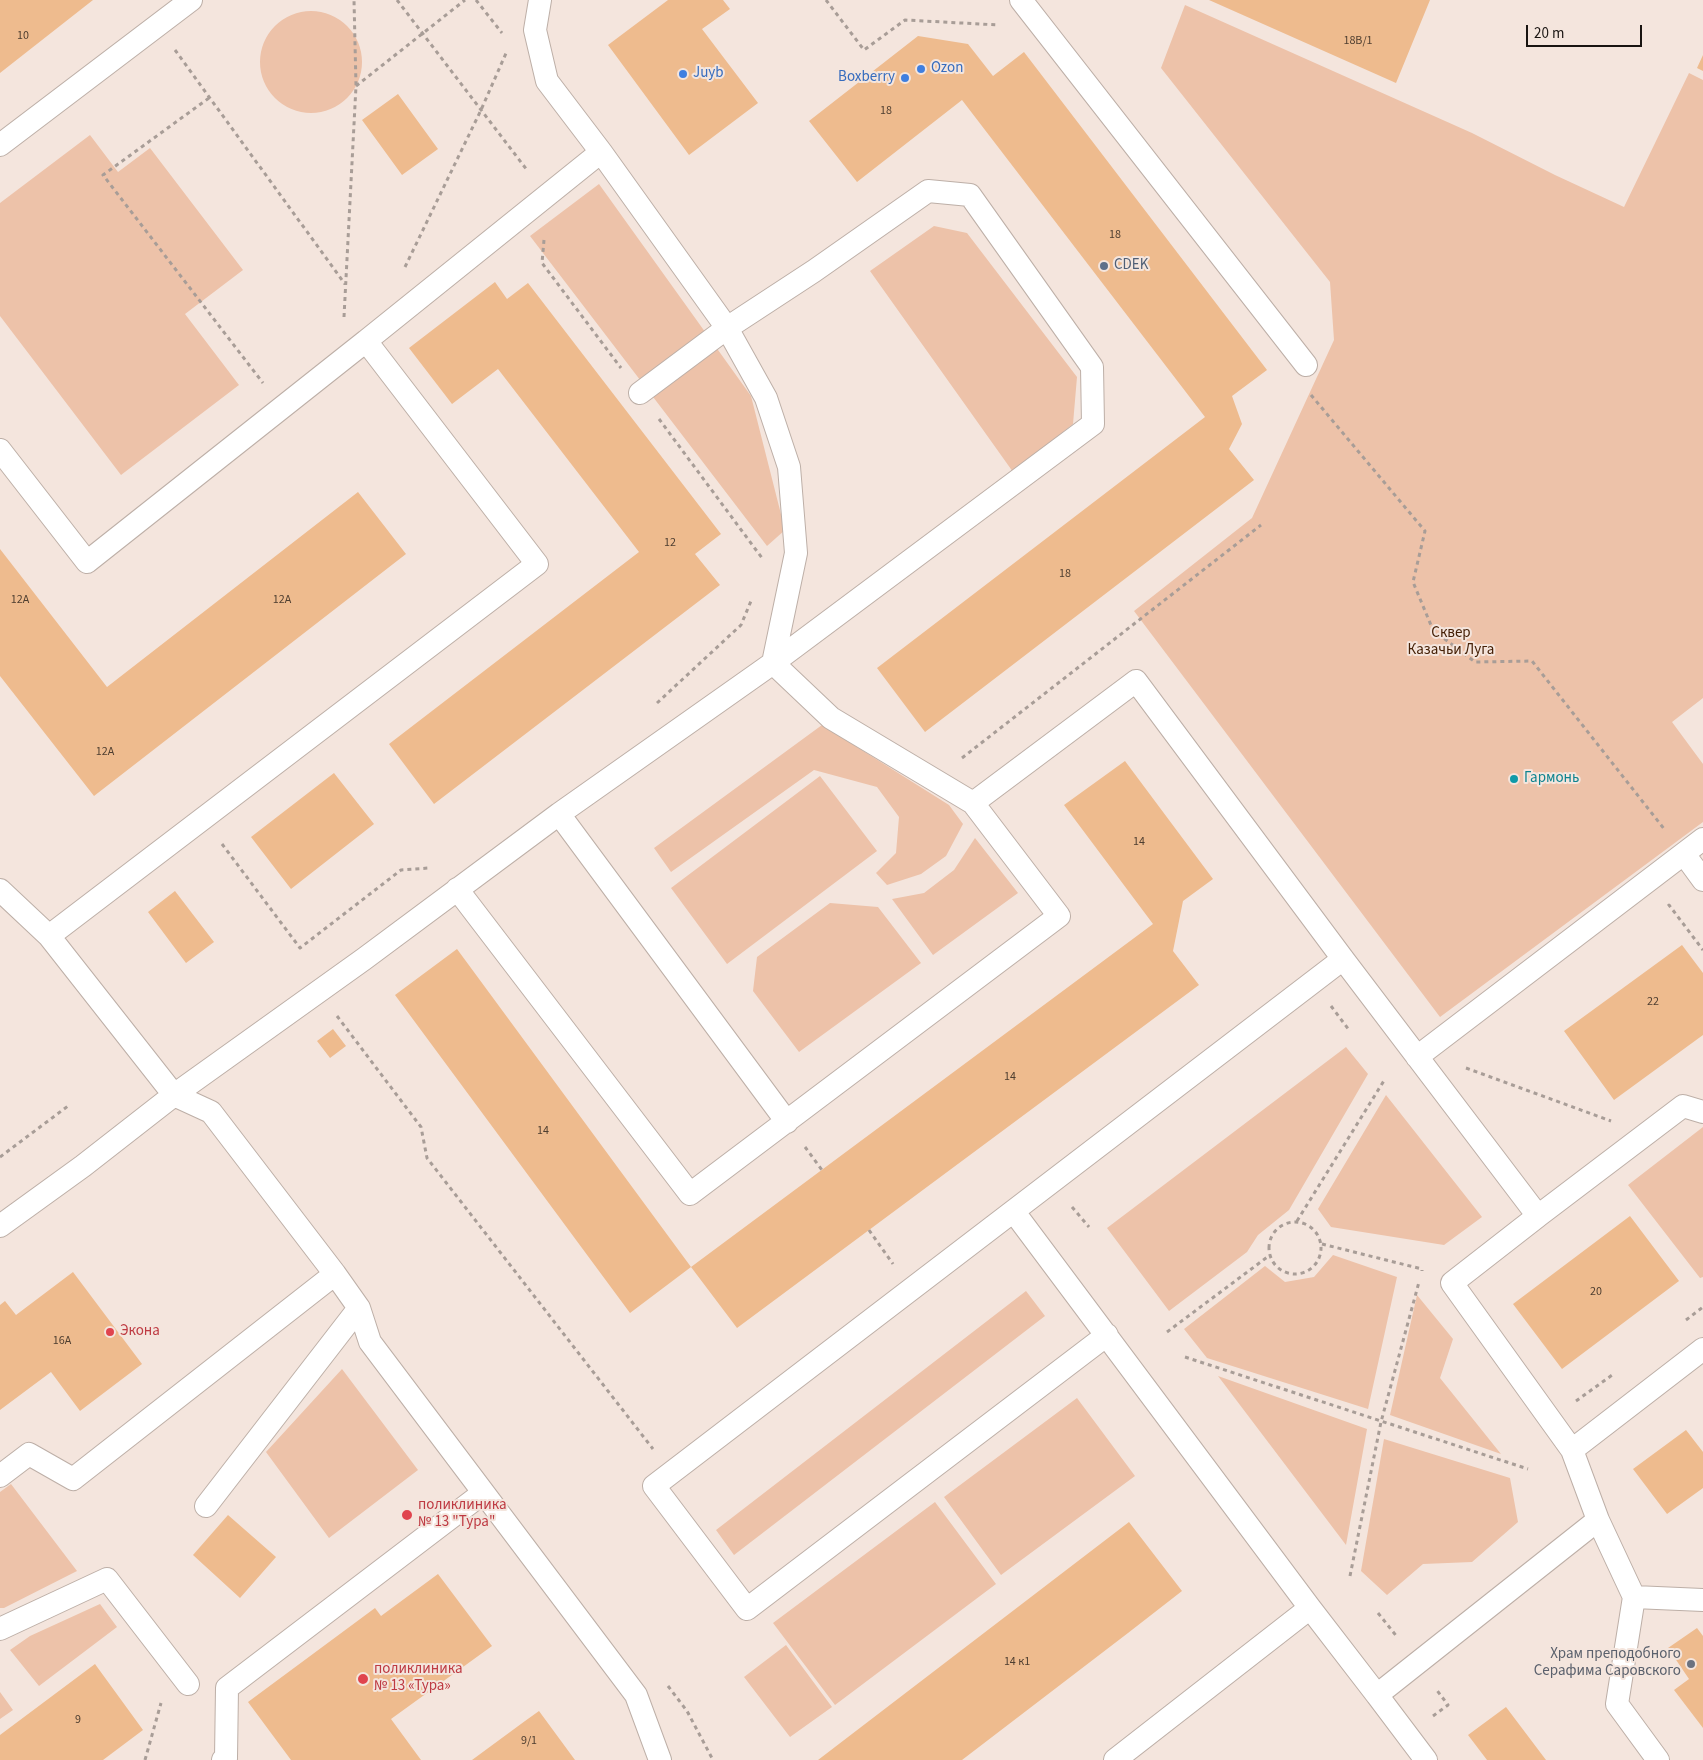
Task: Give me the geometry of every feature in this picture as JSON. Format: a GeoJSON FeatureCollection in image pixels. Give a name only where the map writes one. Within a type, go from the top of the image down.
{"type":"FeatureCollection","features":[{"type":"Feature","properties":{"kind":"lane"},"geometry":{"type":"LineString","coordinates":[[0,145],[191,0]]}},
{"type":"Feature","properties":{"kind":"lane"},"geometry":{"type":"LineString","coordinates":[[540,0],[535,30],[547,81],[601,152],[727,328],[766,398],[789,467],[796,553],[773,663]]}},
{"type":"Feature","properties":{"kind":"lane"},"geometry":{"type":"LineString","coordinates":[[1021,0],[1306,365]]}},
{"type":"Feature","properties":{"kind":"lane"},"geometry":{"type":"LineString","coordinates":[[0,450],[88,562],[601,152]]}},
{"type":"Feature","properties":{"kind":"lane"},"geometry":{"type":"LineString","coordinates":[[0,1226],[83,1166],[174,1095],[318,992],[559,814],[773,663],[1093,424],[1092,367],[970,195],[928,191],[814,271],[727,328],[640,393]]}},
{"type":"Feature","properties":{"kind":"lane"},"geometry":{"type":"LineString","coordinates":[[49,936],[536,564],[366,341]]}},
{"type":"Feature","properties":{"kind":"lane"},"geometry":{"type":"LineString","coordinates":[[457,889],[690,1194],[1059,916],[973,803],[831,718],[773,663]]}},
{"type":"Feature","properties":{"kind":"lane"},"geometry":{"type":"LineString","coordinates":[[973,803],[1136,681],[1343,959],[1538,1216]]}},
{"type":"Feature","properties":{"kind":"lane"},"geometry":{"type":"LineString","coordinates":[[559,814],[787,1122]]}},
{"type":"Feature","properties":{"kind":"lane"},"geometry":{"type":"LineString","coordinates":[[1417,1057],[1703,840]]}},
{"type":"Feature","properties":{"kind":"lane"},"geometry":{"type":"LineString","coordinates":[[1684,854],[1703,880]]}},
{"type":"Feature","properties":{"kind":"lane"},"geometry":{"type":"LineString","coordinates":[[0,890],[49,936],[174,1095],[211,1112],[335,1274],[359,1308],[370,1342],[636,1695],[660,1760]]}},
{"type":"Feature","properties":{"kind":"lane"},"geometry":{"type":"LineString","coordinates":[[1106,1335],[747,1609],[654,1486],[1343,959]]}},
{"type":"Feature","properties":{"kind":"lane"},"geometry":{"type":"LineString","coordinates":[[1658,1760],[1617,1704],[1634,1597],[1598,1520],[1572,1450],[1452,1283],[1683,1106],[1703,1112]]}},
{"type":"Feature","properties":{"kind":"lane"},"geometry":{"type":"LineString","coordinates":[[1014,1212],[1426,1760]]}},
{"type":"Feature","properties":{"kind":"lane"},"geometry":{"type":"LineString","coordinates":[[0,1476],[29,1454],[73,1478],[335,1274]]}},
{"type":"Feature","properties":{"kind":"lane"},"geometry":{"type":"LineString","coordinates":[[206,1506],[359,1308]]}},
{"type":"Feature","properties":{"kind":"lane"},"geometry":{"type":"LineString","coordinates":[[1572,1450],[1703,1350]]}},
{"type":"Feature","properties":{"kind":"lane"},"geometry":{"type":"LineString","coordinates":[[223,1760],[226,1758],[227,1688],[484,1493]]}},
{"type":"Feature","properties":{"kind":"lane"},"geometry":{"type":"LineString","coordinates":[[1377,1694],[1598,1520]]}},
{"type":"Feature","properties":{"kind":"lane"},"geometry":{"type":"LineString","coordinates":[[0,1629],[107,1579],[188,1684]]}},
{"type":"Feature","properties":{"kind":"lane"},"geometry":{"type":"LineString","coordinates":[[1634,1597],[1703,1600]]}},
{"type":"Feature","properties":{"kind":"lane"},"geometry":{"type":"LineString","coordinates":[[1115,1760],[1310,1608]]}},
{"type":"Feature","properties":{"kind":"path"},"geometry":{"type":"LineString","coordinates":[[344,319],[356,86],[354,0]]}},
{"type":"Feature","properties":{"kind":"path"},"geometry":{"type":"LineString","coordinates":[[397,0],[547,196],[542,263],[767,564],[795,543]]}},
{"type":"Feature","properties":{"kind":"path"},"geometry":{"type":"LineString","coordinates":[[356,86],[465,0]]}},
{"type":"Feature","properties":{"kind":"path"},"geometry":{"type":"LineString","coordinates":[[476,0],[505,36]]}},
{"type":"Feature","properties":{"kind":"path"},"geometry":{"type":"LineString","coordinates":[[826,0],[864,50],[904,20],[1002,25]]}},
{"type":"Feature","properties":{"kind":"path"},"geometry":{"type":"LineString","coordinates":[[158,25],[209,98],[346,284]]}},
{"type":"Feature","properties":{"kind":"path"},"geometry":{"type":"LineString","coordinates":[[404,270],[481,110],[510,43]]}},
{"type":"Feature","properties":{"kind":"path"},"geometry":{"type":"LineString","coordinates":[[209,98],[103,175],[264,385]]}},
{"type":"Feature","properties":{"kind":"path"},"geometry":{"type":"LineString","coordinates":[[1310,393],[1424,531],[1413,582],[1433,630],[1475,662],[1532,661],[1684,854]]}},
{"type":"Feature","properties":{"kind":"path"},"geometry":{"type":"LineString","coordinates":[[958,762],[1261,525]]}},
{"type":"Feature","properties":{"kind":"path"},"geometry":{"type":"LineString","coordinates":[[653,707],[741,625],[752,599]]}},
{"type":"Feature","properties":{"kind":"path"},"geometry":{"type":"LineString","coordinates":[[203,819],[300,948],[401,870],[427,870],[435,864]]}},
{"type":"Feature","properties":{"kind":"path"},"geometry":{"type":"LineString","coordinates":[[1661,911],[1669,905],[1703,950]]}},
{"type":"Feature","properties":{"kind":"path"},"geometry":{"type":"LineString","coordinates":[[1314,982],[1349,1030]]}},
{"type":"Feature","properties":{"kind":"path"},"geometry":{"type":"LineString","coordinates":[[318,992],[421,1127],[427,1158],[656,1452]]}},
{"type":"Feature","properties":{"kind":"path"},"geometry":{"type":"LineString","coordinates":[[1463,1066],[1616,1123]]}},
{"type":"Feature","properties":{"kind":"path"},"geometry":{"type":"LineString","coordinates":[[1297,1221],[1384,1078]]}},
{"type":"Feature","properties":{"kind":"path"},"geometry":{"type":"LineString","coordinates":[[0,1157],[68,1106]]}},
{"type":"Feature","properties":{"kind":"path"},"geometry":{"type":"LineString","coordinates":[[1289,1222],[1306,1223],[1313,1229],[1322,1244],[1317,1262],[1303,1273],[1294,1274],[1286,1272],[1279,1268],[1270,1255],[1269,1246],[1274,1231],[1289,1222]]}},
{"type":"Feature","properties":{"kind":"path"},"geometry":{"type":"LineString","coordinates":[[868,1230],[911,1290]]}},
{"type":"Feature","properties":{"kind":"path"},"geometry":{"type":"LineString","coordinates":[[1322,1244],[1422,1269],[1382,1422],[1350,1576]]}},
{"type":"Feature","properties":{"kind":"path"},"geometry":{"type":"LineString","coordinates":[[1167,1332],[1270,1255]]}},
{"type":"Feature","properties":{"kind":"path"},"geometry":{"type":"LineString","coordinates":[[1679,1325],[1703,1307]]}},
{"type":"Feature","properties":{"kind":"path"},"geometry":{"type":"LineString","coordinates":[[1185,1357],[1528,1469]]}},
{"type":"Feature","properties":{"kind":"path"},"geometry":{"type":"LineString","coordinates":[[1571,1395],[1577,1402],[1616,1372]]}},
{"type":"Feature","properties":{"kind":"path"},"geometry":{"type":"LineString","coordinates":[[145,1760],[173,1664]]}},
{"type":"Feature","properties":{"kind":"green space","name":"Сквер Казачьи Луга"},"geometry":{"type":"Polygon","coordinates":[[[1185,5],[1472,133],[1624,207],[1689,73],[1703,80],[1703,698],[1672,722],[1703,764],[1703,822],[1440,1017],[1134,611],[1252,518],[1334,340],[1330,282],[1161,68],[1185,5]]]}},
{"type":"Feature","properties":{"kind":"green space"},"geometry":{"type":"Polygon","coordinates":[[[311,11],[321,12],[340,19],[354,33],[361,52],[361,72],[354,91],[340,105],[321,112],[311,113],[301,112],[282,105],[268,91],[261,72],[260,62],[261,52],[268,33],[282,19],[301,12],[311,11]]]}},
{"type":"Feature","properties":{"kind":"green space"},"geometry":{"type":"Polygon","coordinates":[[[90,135],[118,172],[150,148],[243,270],[185,314],[239,385],[121,475],[0,316],[0,203],[90,135]]]}},
{"type":"Feature","properties":{"kind":"green space"},"geometry":{"type":"Polygon","coordinates":[[[599,184],[751,396],[785,530],[767,546],[530,236],[599,184]]]}},
{"type":"Feature","properties":{"kind":"green space"},"geometry":{"type":"Polygon","coordinates":[[[934,226],[967,233],[1077,377],[1073,424],[1013,472],[870,271],[934,226]]]}},
{"type":"Feature","properties":{"kind":"green space"},"geometry":{"type":"Polygon","coordinates":[[[822,725],[949,805],[963,824],[946,856],[921,874],[887,885],[876,873],[896,853],[899,817],[877,787],[814,770],[671,872],[654,848],[822,725]]]}},
{"type":"Feature","properties":{"kind":"green space"},"geometry":{"type":"Polygon","coordinates":[[[820,776],[877,851],[727,964],[671,888],[820,776]]]}},
{"type":"Feature","properties":{"kind":"green space"},"geometry":{"type":"Polygon","coordinates":[[[975,838],[1018,893],[933,955],[892,899],[924,893],[954,870],[975,838]]]}},
{"type":"Feature","properties":{"kind":"green space"},"geometry":{"type":"Polygon","coordinates":[[[830,903],[878,907],[921,963],[799,1052],[753,991],[757,957],[830,903]]]}},
{"type":"Feature","properties":{"kind":"green space"},"geometry":{"type":"Polygon","coordinates":[[[1346,1047],[1368,1074],[1289,1210],[1258,1235],[1247,1252],[1169,1311],[1107,1228],[1346,1047]]]}},
{"type":"Feature","properties":{"kind":"green space"},"geometry":{"type":"Polygon","coordinates":[[[1386,1095],[1482,1217],[1444,1245],[1331,1227],[1318,1209],[1386,1095]]]}},
{"type":"Feature","properties":{"kind":"green space"},"geometry":{"type":"Polygon","coordinates":[[[1703,1127],[1703,1277],[1700,1278],[1628,1185],[1703,1127]]]}},
{"type":"Feature","properties":{"kind":"green space"},"geometry":{"type":"Polygon","coordinates":[[[1333,1255],[1397,1277],[1368,1409],[1207,1358],[1184,1329],[1265,1266],[1285,1282],[1314,1277],[1333,1255]]]}},
{"type":"Feature","properties":{"kind":"green space"},"geometry":{"type":"Polygon","coordinates":[[[1026,1291],[1045,1316],[734,1555],[716,1530],[1026,1291]]]}},
{"type":"Feature","properties":{"kind":"green space"},"geometry":{"type":"Polygon","coordinates":[[[1417,1295],[1453,1339],[1440,1378],[1501,1454],[1390,1415],[1417,1295]]]}},
{"type":"Feature","properties":{"kind":"green space"},"geometry":{"type":"Polygon","coordinates":[[[342,1369],[418,1470],[329,1538],[266,1452],[342,1369]]]}},
{"type":"Feature","properties":{"kind":"green space"},"geometry":{"type":"Polygon","coordinates":[[[1218,1376],[1367,1429],[1346,1545],[1218,1376]]]}},
{"type":"Feature","properties":{"kind":"green space"},"geometry":{"type":"Polygon","coordinates":[[[1077,1398],[1135,1476],[1001,1575],[944,1497],[1077,1398]]]}},
{"type":"Feature","properties":{"kind":"green space"},"geometry":{"type":"Polygon","coordinates":[[[1384,1439],[1510,1478],[1518,1522],[1472,1562],[1423,1564],[1387,1595],[1361,1571],[1384,1439]]]}},
{"type":"Feature","properties":{"kind":"green space"},"geometry":{"type":"Polygon","coordinates":[[[11,1484],[77,1571],[4,1608],[0,1608],[0,1492],[11,1484]]]}},
{"type":"Feature","properties":{"kind":"green space"},"geometry":{"type":"Polygon","coordinates":[[[935,1502],[996,1584],[835,1705],[773,1623],[935,1502]]]}},
{"type":"Feature","properties":{"kind":"green space"},"geometry":{"type":"Polygon","coordinates":[[[100,1604],[117,1627],[39,1686],[10,1650],[30,1636],[100,1604]]]}},
{"type":"Feature","properties":{"kind":"green space"},"geometry":{"type":"Polygon","coordinates":[[[786,1645],[832,1707],[790,1737],[744,1677],[786,1645]]]}},
{"type":"Feature","properties":{"kind":"green space"},"geometry":{"type":"Polygon","coordinates":[[[0,1692],[13,1710],[0,1719],[0,1692]]]}},
{"type":"Feature","properties":{"kind":"building"},"geometry":{"type":"Polygon","coordinates":[[[0,0],[93,0],[0,73],[0,0]]]}},
{"type":"Feature","properties":{"kind":"building","name":"Juyb"},"geometry":{"type":"Polygon","coordinates":[[[668,0],[723,0],[730,9],[702,29],[758,103],[689,155],[608,45],[668,0]]]}},
{"type":"Feature","properties":{"kind":"building"},"geometry":{"type":"Polygon","coordinates":[[[1209,0],[1430,0],[1396,83],[1209,0]]]}},
{"type":"Feature","properties":{"kind":"building"},"geometry":{"type":"Polygon","coordinates":[[[918,36],[968,44],[993,76],[1024,52],[1267,370],[1232,396],[1242,424],[1229,449],[1254,480],[925,732],[877,668],[1205,417],[962,100],[857,182],[809,121],[918,36]]]}},
{"type":"Feature","properties":{"kind":"building"},"geometry":{"type":"Polygon","coordinates":[[[1703,55],[1703,71],[1697,68],[1703,55]]]}},
{"type":"Feature","properties":{"kind":"building"},"geometry":{"type":"Polygon","coordinates":[[[398,94],[438,149],[402,175],[362,120],[398,94]]]}},
{"type":"Feature","properties":{"kind":"building"},"geometry":{"type":"Polygon","coordinates":[[[495,282],[507,299],[528,283],[721,534],[695,554],[720,585],[434,804],[389,744],[639,552],[498,369],[452,404],[409,348],[495,282]]]}},
{"type":"Feature","properties":{"kind":"building"},"geometry":{"type":"Polygon","coordinates":[[[358,492],[406,554],[94,796],[0,676],[0,549],[107,687],[358,492]]]}},
{"type":"Feature","properties":{"kind":"building"},"geometry":{"type":"Polygon","coordinates":[[[1125,761],[1213,879],[1183,901],[1173,951],[1199,985],[737,1328],[691,1267],[1153,924],[1064,805],[1125,761]]]}},
{"type":"Feature","properties":{"kind":"building"},"geometry":{"type":"Polygon","coordinates":[[[334,773],[374,824],[291,889],[251,837],[334,773]]]}},
{"type":"Feature","properties":{"kind":"building"},"geometry":{"type":"Polygon","coordinates":[[[175,891],[214,942],[186,963],[148,912],[175,891]]]}},
{"type":"Feature","properties":{"kind":"building"},"geometry":{"type":"Polygon","coordinates":[[[1682,945],[1703,973],[1703,1035],[1614,1100],[1564,1031],[1682,945]]]}},
{"type":"Feature","properties":{"kind":"building"},"geometry":{"type":"Polygon","coordinates":[[[457,949],[691,1267],[630,1313],[395,995],[457,949]]]}},
{"type":"Feature","properties":{"kind":"building"},"geometry":{"type":"Polygon","coordinates":[[[333,1029],[346,1046],[330,1058],[317,1041],[333,1029]]]}},
{"type":"Feature","properties":{"kind":"building"},"geometry":{"type":"Polygon","coordinates":[[[1630,1216],[1679,1281],[1562,1369],[1513,1304],[1630,1216]]]}},
{"type":"Feature","properties":{"kind":"building"},"geometry":{"type":"Polygon","coordinates":[[[73,1272],[142,1364],[80,1411],[51,1372],[0,1410],[0,1305],[5,1301],[16,1315],[73,1272]]]}},
{"type":"Feature","properties":{"kind":"building"},"geometry":{"type":"Polygon","coordinates":[[[1686,1430],[1703,1452],[1703,1488],[1667,1514],[1633,1469],[1686,1430]]]}},
{"type":"Feature","properties":{"kind":"building"},"geometry":{"type":"Polygon","coordinates":[[[228,1515],[276,1557],[240,1598],[193,1555],[228,1515]]]}},
{"type":"Feature","properties":{"kind":"building"},"geometry":{"type":"Polygon","coordinates":[[[1129,1522],[1182,1591],[1128,1633],[962,1760],[818,1760],[1129,1522]]]}},
{"type":"Feature","properties":{"kind":"building","name":"поликлиника № 13 «Тура»"},"geometry":{"type":"Polygon","coordinates":[[[438,1574],[492,1646],[391,1719],[421,1760],[291,1760],[248,1702],[375,1608],[381,1616],[438,1574]]]}},
{"type":"Feature","properties":{"kind":"building","name":"Храм преподобного Серафима Саровского"},"geometry":{"type":"Polygon","coordinates":[[[1697,1628],[1703,1636],[1703,1728],[1674,1690],[1689,1679],[1668,1648],[1697,1628]]]}},
{"type":"Feature","properties":{"kind":"building"},"geometry":{"type":"Polygon","coordinates":[[[95,1664],[143,1730],[103,1760],[0,1760],[0,1735],[95,1664]]]}},
{"type":"Feature","properties":{"kind":"building"},"geometry":{"type":"Polygon","coordinates":[[[1506,1707],[1546,1760],[1487,1760],[1468,1735],[1506,1707]]]}},
{"type":"Feature","properties":{"kind":"building"},"geometry":{"type":"Polygon","coordinates":[[[539,1711],[575,1760],[472,1760],[525,1721],[539,1711]]]}},
{"type":"Feature","properties":{"kind":"place","name":"Ozon"},"geometry":{"type":"Point","coordinates":[921,69]}},
{"type":"Feature","properties":{"kind":"place","name":"Juyb"},"geometry":{"type":"Point","coordinates":[683,74]}},
{"type":"Feature","properties":{"kind":"place","name":"Boxberry"},"geometry":{"type":"Point","coordinates":[905,78]}},
{"type":"Feature","properties":{"kind":"place","name":"CDEK"},"geometry":{"type":"Point","coordinates":[1104,266]}},
{"type":"Feature","properties":{"kind":"place","name":"Гармонь"},"geometry":{"type":"Point","coordinates":[1514,779]}},
{"type":"Feature","properties":{"kind":"place","name":"Экона"},"geometry":{"type":"Point","coordinates":[110,1332]}},
{"type":"Feature","properties":{"kind":"place","name":"поликлиника № 13 \"Тура\""},"geometry":{"type":"Point","coordinates":[407,1515]}},
{"type":"Feature","properties":{"kind":"place","name":"Храм преподобного Серафима Саровского"},"geometry":{"type":"Point","coordinates":[1691,1664]}},
{"type":"Feature","properties":{"kind":"place","name":"поликлиника № 13 «Тура»"},"geometry":{"type":"Point","coordinates":[363,1679]}}]}
